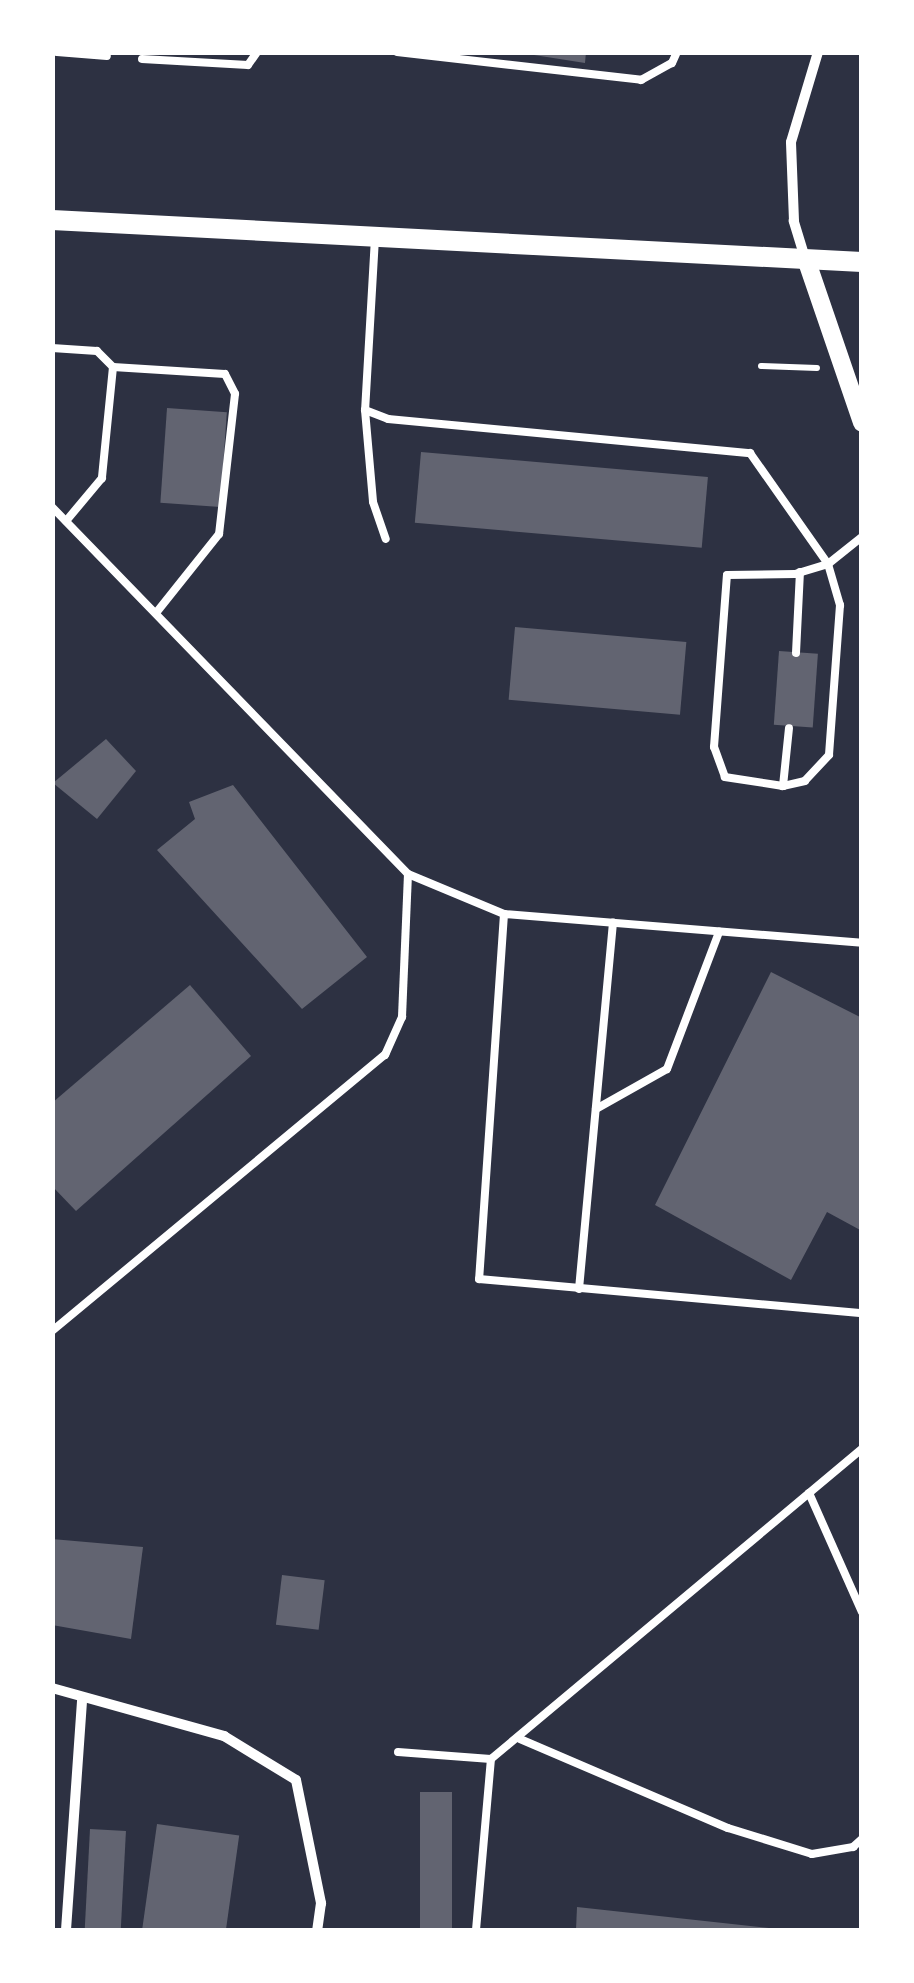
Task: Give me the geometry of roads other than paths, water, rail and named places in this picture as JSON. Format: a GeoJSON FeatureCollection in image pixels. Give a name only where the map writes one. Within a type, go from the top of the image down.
{"type":"FeatureCollection","features":[{"type":"Feature","properties":{"kind":"main road"},"geometry":{"type":"LineString","coordinates":[[52,220],[862,262]]}},
{"type":"Feature","properties":{"kind":"street"},"geometry":{"type":"LineString","coordinates":[[818,52],[792,142],[794,220],[862,422]]}},
{"type":"Feature","properties":{"kind":"street"},"geometry":{"type":"LineString","coordinates":[[52,1688],[224,1736],[296,1780],[321,1903],[317,1930]]}},
{"type":"Feature","properties":{"kind":"street"},"geometry":{"type":"LineString","coordinates":[[66,1930],[82,1699]]}},
{"type":"Feature","properties":{"kind":"lane"},"geometry":{"type":"LineString","coordinates":[[57,52],[107,56]]}},
{"type":"Feature","properties":{"kind":"lane"},"geometry":{"type":"LineString","coordinates":[[142,60],[248,65],[257,52]]}},
{"type":"Feature","properties":{"kind":"lane"},"geometry":{"type":"LineString","coordinates":[[398,52],[641,80],[672,63],[677,52]]}},
{"type":"Feature","properties":{"kind":"lane"},"geometry":{"type":"LineString","coordinates":[[376,238],[365,410],[373,502],[386,538]]}},
{"type":"Feature","properties":{"kind":"lane"},"geometry":{"type":"LineString","coordinates":[[52,348],[97,351],[113,367],[225,374],[235,394],[219,534],[156,613]]}},
{"type":"Feature","properties":{"kind":"lane"},"geometry":{"type":"LineString","coordinates":[[66,521],[102,478],[113,367]]}},
{"type":"Feature","properties":{"kind":"lane"},"geometry":{"type":"LineString","coordinates":[[365,410],[388,419],[750,453],[828,564],[840,605],[829,755],[805,781],[783,786],[726,777],[714,747],[726,574],[800,572],[828,564],[862,537]]}},
{"type":"Feature","properties":{"kind":"lane"},"geometry":{"type":"LineString","coordinates":[[52,507],[408,874],[504,914],[862,943]]}},
{"type":"Feature","properties":{"kind":"lane"},"geometry":{"type":"LineString","coordinates":[[796,652],[800,572]]}},
{"type":"Feature","properties":{"kind":"lane"},"geometry":{"type":"LineString","coordinates":[[783,786],[789,728]]}},
{"type":"Feature","properties":{"kind":"lane"},"geometry":{"type":"LineString","coordinates":[[52,1331],[385,1055],[402,1017],[408,874]]}},
{"type":"Feature","properties":{"kind":"lane"},"geometry":{"type":"LineString","coordinates":[[504,914],[479,1279],[862,1313]]}},
{"type":"Feature","properties":{"kind":"lane"},"geometry":{"type":"LineString","coordinates":[[579,1289],[612,924]]}},
{"type":"Feature","properties":{"kind":"lane"},"geometry":{"type":"LineString","coordinates":[[596,1108],[667,1069],[719,932]]}},
{"type":"Feature","properties":{"kind":"lane"},"geometry":{"type":"LineString","coordinates":[[398,1752],[491,1759],[520,1739],[862,1449]]}},
{"type":"Feature","properties":{"kind":"lane"},"geometry":{"type":"LineString","coordinates":[[809,1494],[862,1612]]}},
{"type":"Feature","properties":{"kind":"lane"},"geometry":{"type":"LineString","coordinates":[[520,1739],[728,1828],[812,1854],[853,1847],[862,1839]]}},
{"type":"Feature","properties":{"kind":"lane"},"geometry":{"type":"LineString","coordinates":[[476,1930],[491,1759]]}}]}
